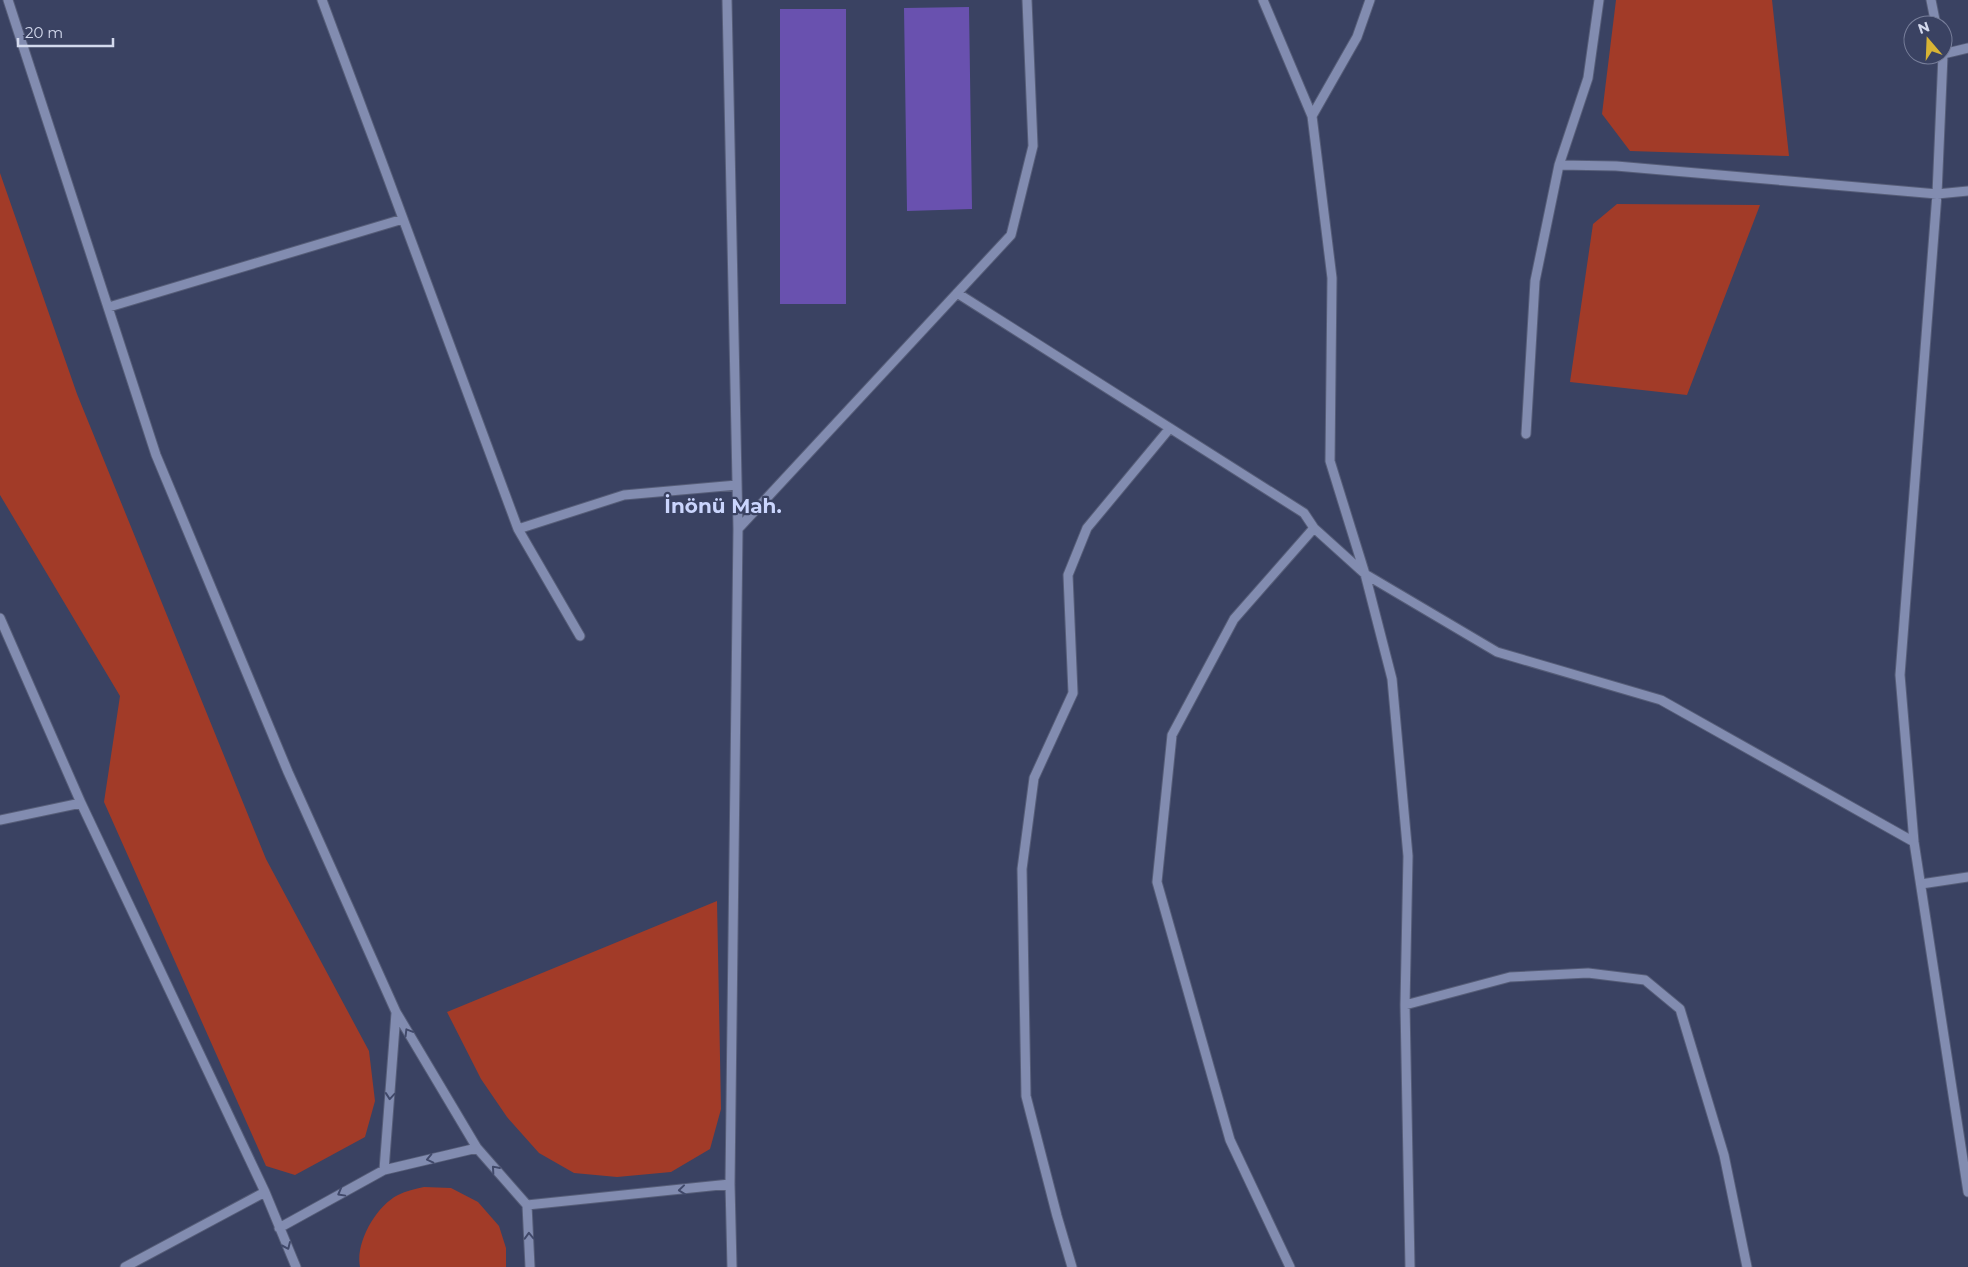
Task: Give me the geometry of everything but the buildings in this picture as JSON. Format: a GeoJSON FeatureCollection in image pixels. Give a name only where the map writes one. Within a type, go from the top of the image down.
{"type":"FeatureCollection","features":[{"type":"Feature","properties":{"kind":"street"},"geometry":{"type":"LineString","coordinates":[[8,0],[156,455],[288,772],[396,1012],[476,1148],[528,1206],[530,1267]]}},
{"type":"Feature","properties":{"kind":"street"},"geometry":{"type":"LineString","coordinates":[[322,0],[518,529],[580,636]]}},
{"type":"Feature","properties":{"kind":"street"},"geometry":{"type":"LineString","coordinates":[[727,0],[738,529],[730,1184],[732,1267]]}},
{"type":"Feature","properties":{"kind":"street"},"geometry":{"type":"LineString","coordinates":[[738,529],[1011,235],[1033,146],[1027,0]]}},
{"type":"Feature","properties":{"kind":"street"},"geometry":{"type":"LineString","coordinates":[[1263,0],[1312,116],[1332,278],[1330,460],[1365,574],[1392,679],[1408,856],[1406,1005],[1410,1267]]}},
{"type":"Feature","properties":{"kind":"street"},"geometry":{"type":"LineString","coordinates":[[1312,116],[1357,37],[1370,0]]}},
{"type":"Feature","properties":{"kind":"street"},"geometry":{"type":"LineString","coordinates":[[1526,434],[1535,281],[1559,165],[1588,78],[1599,0]]}},
{"type":"Feature","properties":{"kind":"street"},"geometry":{"type":"LineString","coordinates":[[1931,0],[1934,15]]}},
{"type":"Feature","properties":{"kind":"street"},"geometry":{"type":"LineString","coordinates":[[1953,52],[1968,48]]}},
{"type":"Feature","properties":{"kind":"street"},"geometry":{"type":"LineString","coordinates":[[1943,65],[1937,194],[1900,675],[1914,842],[1968,1192]]}},
{"type":"Feature","properties":{"kind":"street"},"geometry":{"type":"LineString","coordinates":[[1559,165],[1616,166],[1937,194],[1968,191]]}},
{"type":"Feature","properties":{"kind":"street"},"geometry":{"type":"LineString","coordinates":[[108,307],[403,219]]}},
{"type":"Feature","properties":{"kind":"street"},"geometry":{"type":"LineString","coordinates":[[957,293],[1304,513],[1314,528],[1365,574],[1497,652],[1661,700],[1914,842]]}},
{"type":"Feature","properties":{"kind":"street"},"geometry":{"type":"LineString","coordinates":[[1072,1267],[1026,1096],[1022,869],[1034,778],[1073,693],[1068,575],[1087,528],[1170,428]]}},
{"type":"Feature","properties":{"kind":"street"},"geometry":{"type":"LineString","coordinates":[[518,529],[624,495],[737,485]]}},
{"type":"Feature","properties":{"kind":"street"},"geometry":{"type":"LineString","coordinates":[[1290,1267],[1230,1140],[1157,882],[1172,735],[1234,619],[1314,528]]}},
{"type":"Feature","properties":{"kind":"street"},"geometry":{"type":"LineString","coordinates":[[0,618],[81,803],[265,1192],[296,1267]]}},
{"type":"Feature","properties":{"kind":"street"},"geometry":{"type":"LineString","coordinates":[[0,820],[81,803]]}},
{"type":"Feature","properties":{"kind":"street"},"geometry":{"type":"LineString","coordinates":[[1921,884],[1968,876]]}},
{"type":"Feature","properties":{"kind":"street"},"geometry":{"type":"LineString","coordinates":[[1406,1005],[1510,977],[1588,973],[1645,980],[1680,1010],[1724,1155],[1747,1267]]}},
{"type":"Feature","properties":{"kind":"street"},"geometry":{"type":"LineString","coordinates":[[384,1170],[396,1012]]}},
{"type":"Feature","properties":{"kind":"street"},"geometry":{"type":"LineString","coordinates":[[279,1228],[384,1170],[476,1148]]}},
{"type":"Feature","properties":{"kind":"street"},"geometry":{"type":"LineString","coordinates":[[528,1206],[730,1184]]}},
{"type":"Feature","properties":{"kind":"street"},"geometry":{"type":"LineString","coordinates":[[125,1267],[265,1192]]}},
{"type":"Feature","properties":{"kind":"shaded area"},"geometry":{"type":"Polygon","coordinates":[[[1616,0],[1772,0],[1789,156],[1630,151],[1602,114],[1616,0]]]}},
{"type":"Feature","properties":{"kind":"shaded area"},"geometry":{"type":"Polygon","coordinates":[[[0,173],[77,394],[266,859],[369,1051],[375,1101],[365,1137],[295,1175],[266,1166],[104,802],[120,696],[0,495],[0,173]]]}},
{"type":"Feature","properties":{"kind":"shaded area"},"geometry":{"type":"Polygon","coordinates":[[[1617,204],[1760,205],[1687,395],[1570,382],[1593,224],[1617,204]]]}},
{"type":"Feature","properties":{"kind":"shaded area"},"geometry":{"type":"Polygon","coordinates":[[[717,901],[721,1109],[710,1149],[671,1172],[617,1177],[574,1173],[539,1153],[507,1117],[481,1079],[447,1012],[717,901]]]}},
{"type":"Feature","properties":{"kind":"shaded area"},"geometry":{"type":"Polygon","coordinates":[[[424,1187],[451,1188],[478,1202],[499,1226],[506,1248],[506,1267],[360,1267],[361,1247],[375,1216],[390,1200],[398,1195],[424,1187]]]}},
{"type":"Feature","properties":{"kind":"district","name":"İnönü Mah."},"geometry":{"type":"Point","coordinates":[723,506]}}]}
